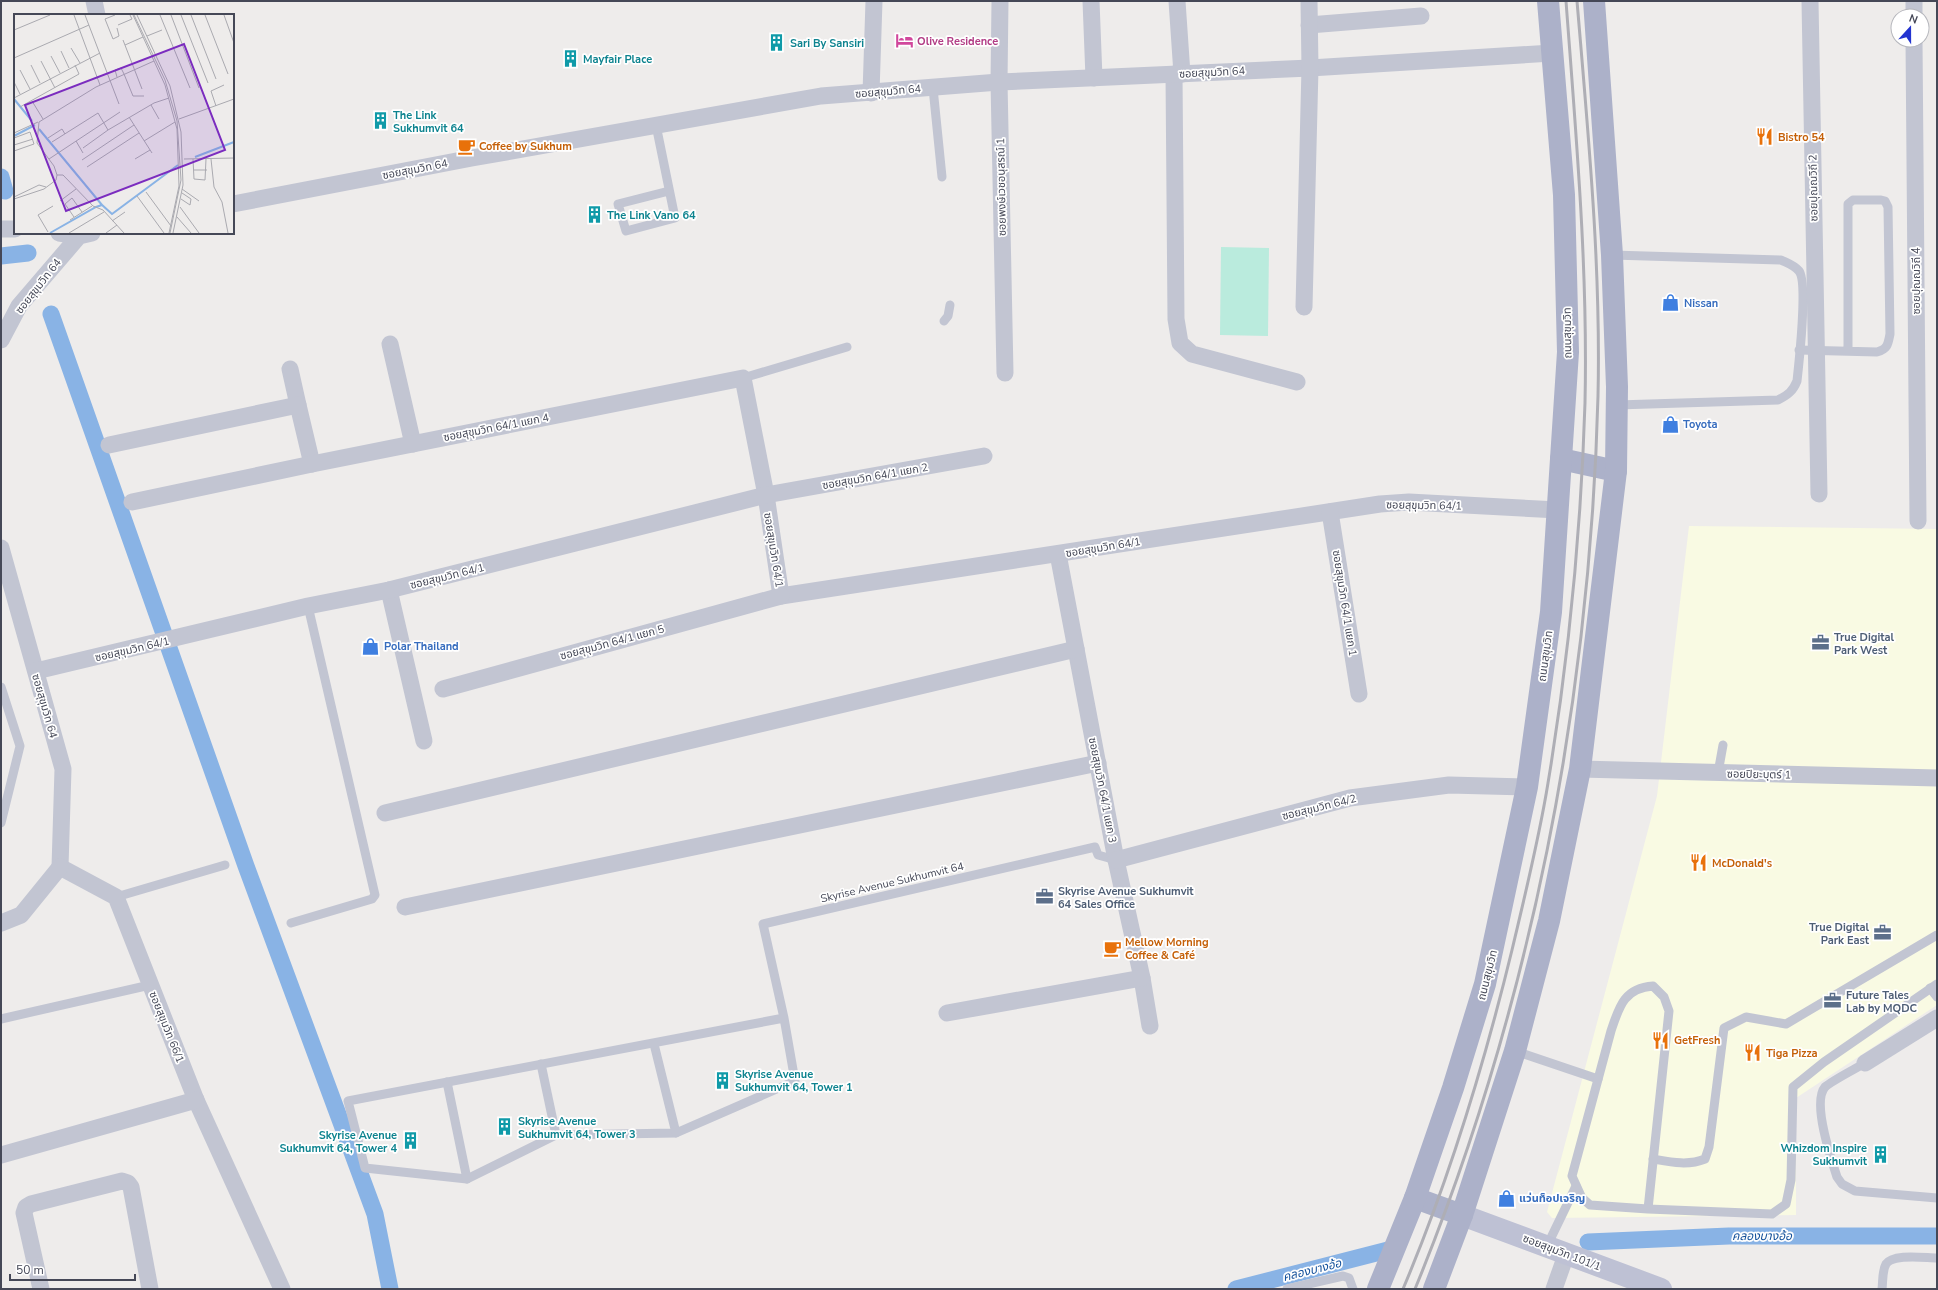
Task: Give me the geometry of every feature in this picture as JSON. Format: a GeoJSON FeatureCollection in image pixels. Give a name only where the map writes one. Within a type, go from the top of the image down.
{"type":"FeatureCollection","features":[{"type":"Feature","properties":{"kind":"main road","name":"ถนนสุขุมวิท"},"geometry":{"type":"LineString","coordinates":[[1378,1289],[1415,1198],[1453,1088],[1485,984],[1527,787],[1551,612],[1568,352],[1564,195],[1548,1]]}},
{"type":"Feature","properties":{"kind":"main road"},"geometry":{"type":"LineString","coordinates":[[1434,1289],[1462,1215],[1514,1051],[1549,920],[1580,769],[1616,471],[1617,405],[1612,255],[1594,1]]}},
{"type":"Feature","properties":{"kind":"main road"},"geometry":{"type":"LineString","coordinates":[[1561,458],[1616,471]]}},
{"type":"Feature","properties":{"kind":"main road"},"geometry":{"type":"LineString","coordinates":[[1415,1198],[1462,1215]]}},
{"type":"Feature","properties":{"kind":"street"},"geometry":{"type":"LineString","coordinates":[[94,1],[97,14]]}},
{"type":"Feature","properties":{"kind":"street"},"geometry":{"type":"LineString","coordinates":[[871,93],[874,1]]}},
{"type":"Feature","properties":{"kind":"street","name":"ซอยพงษ์เวชอนุสรณ์ 1"},"geometry":{"type":"LineString","coordinates":[[1000,1],[999,82],[1005,373]]}},
{"type":"Feature","properties":{"kind":"street"},"geometry":{"type":"LineString","coordinates":[[1091,1],[1094,78]]}},
{"type":"Feature","properties":{"kind":"street"},"geometry":{"type":"LineString","coordinates":[[1177,1],[1178,74],[1176,319],[1180,343],[1192,354],[1297,382]]}},
{"type":"Feature","properties":{"kind":"street"},"geometry":{"type":"LineString","coordinates":[[1304,307],[1310,68],[1309,1]]}},
{"type":"Feature","properties":{"kind":"street","name":"ซอยปุณณวิถี 2"},"geometry":{"type":"LineString","coordinates":[[1810,1],[1808,350],[1819,494]]}},
{"type":"Feature","properties":{"kind":"street"},"geometry":{"type":"LineString","coordinates":[[1309,25],[1421,16]]}},
{"type":"Feature","properties":{"kind":"street","name":"ซอยปุณณวิถี 4"},"geometry":{"type":"LineString","coordinates":[[1914,48],[1918,521]]}},
{"type":"Feature","properties":{"kind":"street","name":"ซอยสุขุมวิท 64"},"geometry":{"type":"LineString","coordinates":[[234,204],[656,125],[821,96],[999,82],[1310,68],[1552,53]]}},
{"type":"Feature","properties":{"kind":"street"},"geometry":{"type":"LineString","coordinates":[[1,229],[14,229]]}},
{"type":"Feature","properties":{"kind":"street","name":"ซอยสุขุมวิท 64"},"geometry":{"type":"LineString","coordinates":[[1,340],[19,306],[85,234]]}},
{"type":"Feature","properties":{"kind":"street"},"geometry":{"type":"LineString","coordinates":[[390,344],[413,444]]}},
{"type":"Feature","properties":{"kind":"street"},"geometry":{"type":"LineString","coordinates":[[290,369],[312,464]]}},
{"type":"Feature","properties":{"kind":"street"},"geometry":{"type":"LineString","coordinates":[[743,378],[766,496]]}},
{"type":"Feature","properties":{"kind":"street","name":"ซอยสุขุมวิท 64/1 แยก 4"},"geometry":{"type":"LineString","coordinates":[[132,502],[312,464],[743,378]]}},
{"type":"Feature","properties":{"kind":"street"},"geometry":{"type":"LineString","coordinates":[[109,445],[298,405]]}},
{"type":"Feature","properties":{"kind":"street","name":"ซอยสุขุมวิท 64/1 แยก 2"},"geometry":{"type":"LineString","coordinates":[[766,496],[984,456]]}},
{"type":"Feature","properties":{"kind":"street","name":"ซอยสุขุมวิท 64/1"},"geometry":{"type":"LineString","coordinates":[[36,671],[185,637],[308,606],[389,590],[766,496],[781,596],[1380,504],[1409,502],[1558,510]]}},
{"type":"Feature","properties":{"kind":"street","name":"ซอยสุขุมวิท 64/1 แยก 1"},"geometry":{"type":"LineString","coordinates":[[1330,512],[1359,694]]}},
{"type":"Feature","properties":{"kind":"street","name":"ซอยสุขุมวิท 64"},"geometry":{"type":"LineString","coordinates":[[1,548],[63,769],[60,867]]}},
{"type":"Feature","properties":{"kind":"street","name":"ซอยสุขุมวิท 64/1 แยก 3"},"geometry":{"type":"LineString","coordinates":[[1058,554],[1116,860],[1142,978],[1150,1026]]}},
{"type":"Feature","properties":{"kind":"street"},"geometry":{"type":"LineString","coordinates":[[389,590],[424,741]]}},
{"type":"Feature","properties":{"kind":"street","name":"ซอยสุขุมวิท 64/1 แยก 5"},"geometry":{"type":"LineString","coordinates":[[443,689],[781,596]]}},
{"type":"Feature","properties":{"kind":"street"},"geometry":{"type":"LineString","coordinates":[[385,813],[1076,649]]}},
{"type":"Feature","properties":{"kind":"street"},"geometry":{"type":"LineString","coordinates":[[405,907],[1098,763]]}},
{"type":"Feature","properties":{"kind":"street","name":"ซอยปิยะบุตร์ 1"},"geometry":{"type":"LineString","coordinates":[[1580,769],[1937,778]]}},
{"type":"Feature","properties":{"kind":"street","name":"ซอยสุขุมวิท 64/2"},"geometry":{"type":"LineString","coordinates":[[1116,860],[1350,798],[1449,785],[1527,787]]}},
{"type":"Feature","properties":{"kind":"street"},"geometry":{"type":"LineString","coordinates":[[1,923],[20,915],[60,867],[116,897]]}},
{"type":"Feature","properties":{"kind":"street","name":"ซอยสุขุมวิท 66/1"},"geometry":{"type":"LineString","coordinates":[[116,897],[196,1100],[282,1289]]}},
{"type":"Feature","properties":{"kind":"street"},"geometry":{"type":"LineString","coordinates":[[947,1013],[1142,978]]}},
{"type":"Feature","properties":{"kind":"street"},"geometry":{"type":"LineString","coordinates":[[1865,1063],[1937,1018]]}},
{"type":"Feature","properties":{"kind":"street"},"geometry":{"type":"LineString","coordinates":[[1,1155],[196,1100]]}},
{"type":"Feature","properties":{"kind":"street"},"geometry":{"type":"LineString","coordinates":[[41,1289],[24,1213],[26,1207],[31,1204],[122,1181],[128,1183],[131,1187],[150,1289]]}},
{"type":"Feature","properties":{"kind":"street","name":"ซอยสุขุมวิท 101/1"},"geometry":{"type":"LineString","coordinates":[[1462,1215],[1661,1289]]}},
{"type":"Feature","properties":{"kind":"street"},"geometry":{"type":"LineString","coordinates":[[1554,1289],[1566,1254]]}},
{"type":"Feature","properties":{"kind":"lane"},"geometry":{"type":"LineString","coordinates":[[933,88],[942,177]]}},
{"type":"Feature","properties":{"kind":"lane"},"geometry":{"type":"LineString","coordinates":[[656,125],[675,218],[626,231],[618,204],[669,191]]}},
{"type":"Feature","properties":{"kind":"lane"},"geometry":{"type":"LineString","coordinates":[[1808,350],[1877,352],[1884,350],[1888,346],[1890,334],[1888,207],[1885,202],[1881,200],[1853,200],[1848,204],[1848,351]]}},
{"type":"Feature","properties":{"kind":"lane"},"geometry":{"type":"LineString","coordinates":[[1612,255],[1781,260],[1791,264],[1800,272],[1803,288],[1808,350],[1793,390],[1778,400],[1617,405]]}},
{"type":"Feature","properties":{"kind":"lane"},"geometry":{"type":"LineString","coordinates":[[944,321],[948,316],[950,305]]}},
{"type":"Feature","properties":{"kind":"lane"},"geometry":{"type":"LineString","coordinates":[[743,378],[846,347]]}},
{"type":"Feature","properties":{"kind":"lane"},"geometry":{"type":"LineString","coordinates":[[292,923],[372,899],[375,895],[308,606]]}},
{"type":"Feature","properties":{"kind":"lane"},"geometry":{"type":"LineString","coordinates":[[1,687],[20,746],[1,823]]}},
{"type":"Feature","properties":{"kind":"lane"},"geometry":{"type":"LineString","coordinates":[[1718,773],[1723,744]]}},
{"type":"Feature","properties":{"kind":"lane","name":"Skyrise Avenue Sukhumvit 64"},"geometry":{"type":"LineString","coordinates":[[784,1018],[763,924],[1095,847],[1098,855],[1116,860]]}},
{"type":"Feature","properties":{"kind":"lane"},"geometry":{"type":"LineString","coordinates":[[116,897],[225,865]]}},
{"type":"Feature","properties":{"kind":"lane"},"geometry":{"type":"LineString","coordinates":[[1653,1159],[1675,1163],[1696,1163],[1705,1159],[1709,1147],[1724,1028],[1746,1017],[1786,1024],[1937,935]]}},
{"type":"Feature","properties":{"kind":"lane"},"geometry":{"type":"LineString","coordinates":[[1,1019],[150,985]]}},
{"type":"Feature","properties":{"kind":"lane"},"geometry":{"type":"LineString","coordinates":[[1648,1209],[1669,1011],[1664,997],[1658,989],[1653,986],[1636,989],[1627,995],[1617,1013],[1572,1176],[1582,1198],[1590,1205],[1648,1209],[1772,1214],[1786,1204],[1791,1180],[1793,1087],[1824,1062],[1934,986],[1937,997]]}},
{"type":"Feature","properties":{"kind":"lane"},"geometry":{"type":"LineString","coordinates":[[784,1018],[795,1081],[676,1133],[556,1135],[467,1179],[365,1168],[348,1101],[654,1044],[784,1018]]}},
{"type":"Feature","properties":{"kind":"lane"},"geometry":{"type":"LineString","coordinates":[[654,1044],[676,1133]]}},
{"type":"Feature","properties":{"kind":"lane"},"geometry":{"type":"LineString","coordinates":[[1514,1051],[1598,1078]]}},
{"type":"Feature","properties":{"kind":"lane"},"geometry":{"type":"LineString","coordinates":[[1865,1063],[1825,1087],[1820,1097],[1820,1110],[1837,1177],[1842,1184],[1855,1191],[1937,1198]]}},
{"type":"Feature","properties":{"kind":"lane"},"geometry":{"type":"LineString","coordinates":[[541,1064],[556,1135]]}},
{"type":"Feature","properties":{"kind":"lane"},"geometry":{"type":"LineString","coordinates":[[447,1082],[467,1179]]}},
{"type":"Feature","properties":{"kind":"lane"},"geometry":{"type":"LineString","coordinates":[[1547,1246],[1576,1186]]}},
{"type":"Feature","properties":{"kind":"lane"},"geometry":{"type":"LineString","coordinates":[[1882,1289],[1884,1272],[1887,1263],[1894,1258],[1937,1258]]}},
{"type":"Feature","properties":{"kind":"lane"},"geometry":{"type":"LineString","coordinates":[[1287,1289],[1343,1276],[1349,1278],[1354,1289]]}},
{"type":"Feature","properties":{"kind":"shaded area"},"geometry":{"type":"Polygon","coordinates":[[[1221,247],[1269,248],[1268,336],[1220,335],[1221,247]]]}},
{"type":"Feature","properties":{"kind":"shaded area"},"geometry":{"type":"Polygon","coordinates":[[[1689,526],[1937,529],[1937,1005],[1796,1098],[1796,1215],[1552,1218],[1547,1212],[1657,796],[1689,526]]]}},
{"type":"Feature","properties":{"kind":"waterway"},"geometry":{"type":"LineString","coordinates":[[1,177],[5,191]]}},
{"type":"Feature","properties":{"kind":"waterway"},"geometry":{"type":"LineString","coordinates":[[1,256],[28,253]]}},
{"type":"Feature","properties":{"kind":"waterway"},"geometry":{"type":"LineString","coordinates":[[51,314],[246,866],[375,1214],[390,1289]]}},
{"type":"Feature","properties":{"kind":"waterway","name":"คลองบางอ้อ"},"geometry":{"type":"LineString","coordinates":[[1588,1242],[1729,1236],[1937,1236]]}},
{"type":"Feature","properties":{"kind":"waterway","name":"คลองบางอ้อ"},"geometry":{"type":"LineString","coordinates":[[1236,1289],[1388,1250]]}},
{"type":"Feature","properties":{"kind":"railway"},"geometry":{"type":"LineString","coordinates":[[1403,1289],[1436,1206],[1464,1122],[1490,1036],[1512,950],[1527,888],[1548,783],[1568,641],[1577,546],[1583,451],[1585,403],[1585,302],[1574,101],[1566,1]]}},
{"type":"Feature","properties":{"kind":"railway"},"geometry":{"type":"LineString","coordinates":[[1415,1289],[1456,1182],[1491,1073],[1522,963],[1547,851],[1567,738],[1582,624],[1593,510],[1598,396],[1598,297],[1593,198],[1577,1]]}},
{"type":"Feature","properties":{"kind":"place","name":"Olive Residence"},"geometry":{"type":"Point","coordinates":[904,41]}},
{"type":"Feature","properties":{"kind":"place","name":"Sari By Sansiri"},"geometry":{"type":"Point","coordinates":[777,43]}},
{"type":"Feature","properties":{"kind":"place","name":"Mayfair Place"},"geometry":{"type":"Point","coordinates":[570,59]}},
{"type":"Feature","properties":{"kind":"place","name":"The Link Sukhumvit 64"},"geometry":{"type":"Point","coordinates":[380,121]}},
{"type":"Feature","properties":{"kind":"place","name":"Bistro 54"},"geometry":{"type":"Point","coordinates":[1765,137]}},
{"type":"Feature","properties":{"kind":"place","name":"Coffee by Sukhum"},"geometry":{"type":"Point","coordinates":[466,146]}},
{"type":"Feature","properties":{"kind":"place","name":"The Link Vano 64"},"geometry":{"type":"Point","coordinates":[594,215]}},
{"type":"Feature","properties":{"kind":"place","name":"Nissan"},"geometry":{"type":"Point","coordinates":[1671,303]}},
{"type":"Feature","properties":{"kind":"place","name":"Toyota"},"geometry":{"type":"Point","coordinates":[1670,424]}},
{"type":"Feature","properties":{"kind":"place","name":"True Digital Park West"},"geometry":{"type":"Point","coordinates":[1821,643]}},
{"type":"Feature","properties":{"kind":"place","name":"Polar Thailand"},"geometry":{"type":"Point","coordinates":[371,646]}},
{"type":"Feature","properties":{"kind":"place","name":"McDonald's"},"geometry":{"type":"Point","coordinates":[1699,863]}},
{"type":"Feature","properties":{"kind":"place","name":"Skyrise Avenue Sukhumvit 64 Sales Office"},"geometry":{"type":"Point","coordinates":[1045,897]}},
{"type":"Feature","properties":{"kind":"place","name":"True Digital Park East"},"geometry":{"type":"Point","coordinates":[1882,933]}},
{"type":"Feature","properties":{"kind":"place","name":"Mellow Morning Coffee & Café"},"geometry":{"type":"Point","coordinates":[1112,948]}},
{"type":"Feature","properties":{"kind":"place","name":"Future Tales Lab by MQDC"},"geometry":{"type":"Point","coordinates":[1833,1001]}},
{"type":"Feature","properties":{"kind":"place","name":"GetFresh"},"geometry":{"type":"Point","coordinates":[1661,1040]}},
{"type":"Feature","properties":{"kind":"place","name":"Tiga Pizza"},"geometry":{"type":"Point","coordinates":[1753,1053]}},
{"type":"Feature","properties":{"kind":"place","name":"Skyrise Avenue Sukhumvit 64, Tower 1"},"geometry":{"type":"Point","coordinates":[722,1080]}},
{"type":"Feature","properties":{"kind":"place","name":"Skyrise Avenue Sukhumvit 64, Tower 3"},"geometry":{"type":"Point","coordinates":[505,1127]}},
{"type":"Feature","properties":{"kind":"place","name":"Skyrise Avenue Sukhumvit 64, Tower 4"},"geometry":{"type":"Point","coordinates":[410,1141]}},
{"type":"Feature","properties":{"kind":"place","name":"Whizdom Inspire Sukhumvit"},"geometry":{"type":"Point","coordinates":[1880,1154]}},
{"type":"Feature","properties":{"kind":"place","name":"แว่นท็อปเจริญ"},"geometry":{"type":"Point","coordinates":[1506,1198]}}]}
